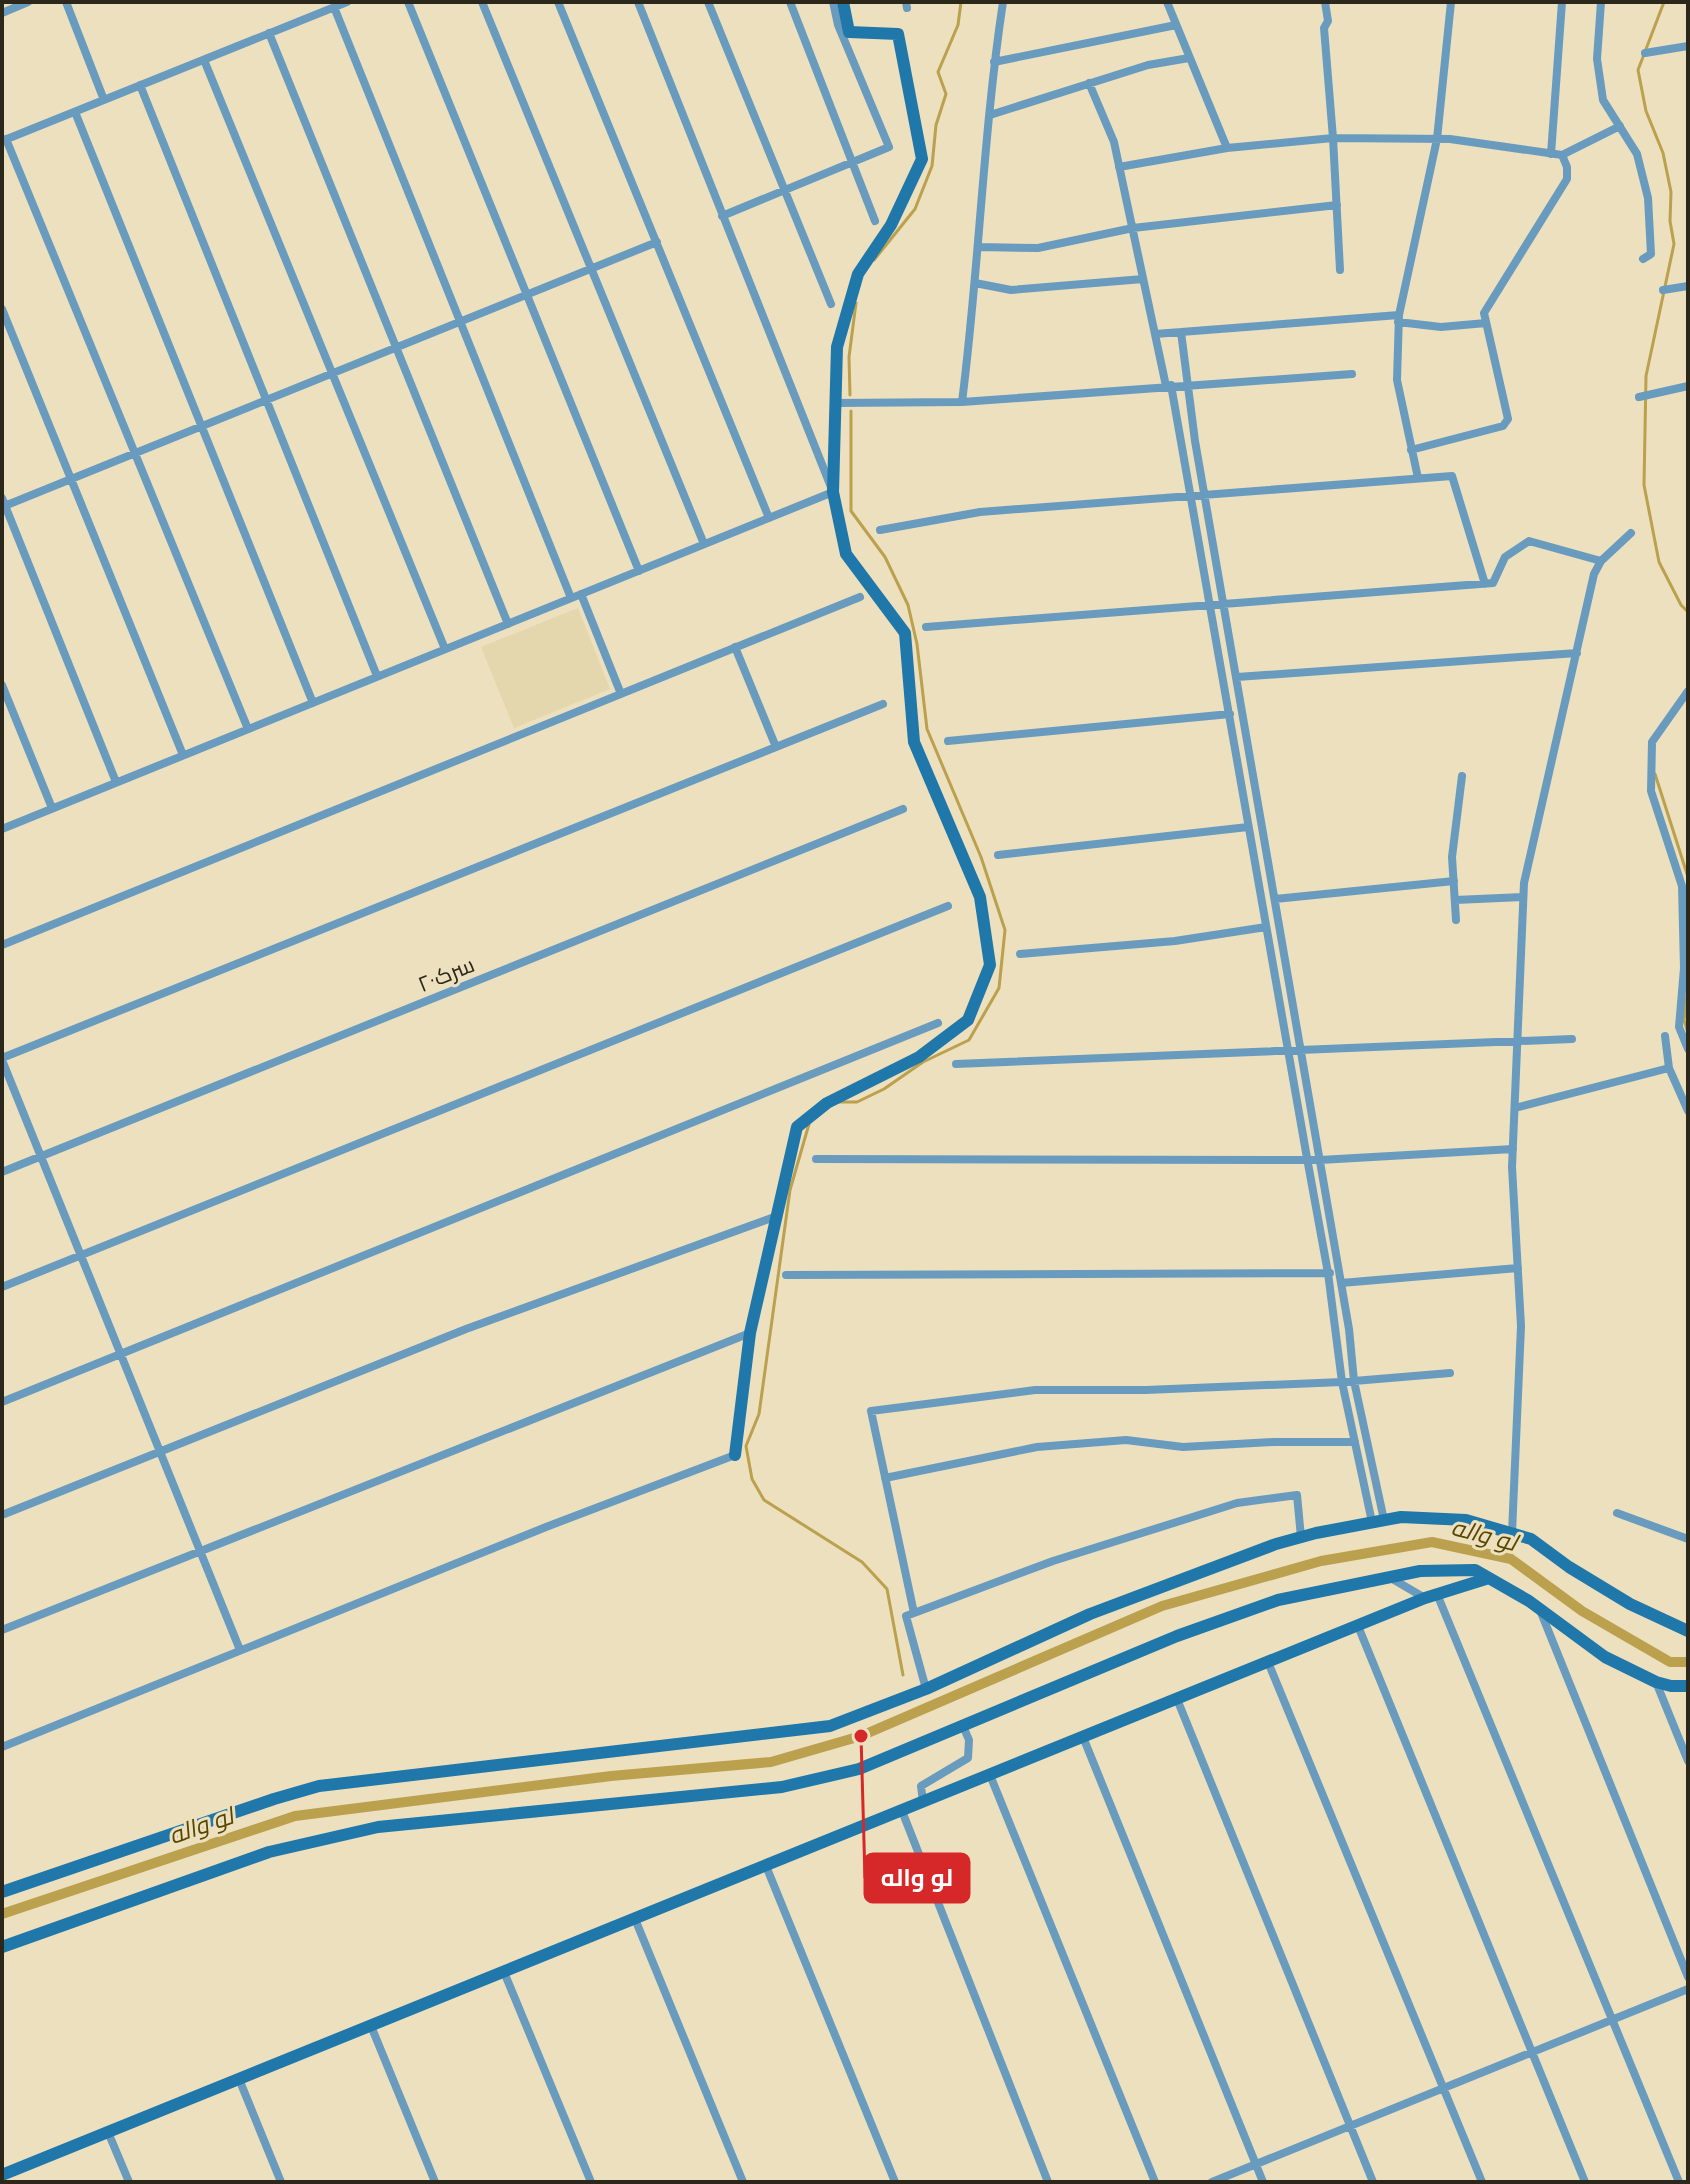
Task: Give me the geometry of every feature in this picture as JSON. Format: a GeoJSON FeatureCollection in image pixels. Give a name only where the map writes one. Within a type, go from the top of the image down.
{"type":"FeatureCollection","features":[{"type":"Feature","properties":{"kind":"street"},"geometry":{"type":"LineString","coordinates":[[2,13],[28,2]]}},
{"type":"Feature","properties":{"kind":"street"},"geometry":{"type":"LineString","coordinates":[[66,2],[104,100]]}},
{"type":"Feature","properties":{"kind":"street"},"geometry":{"type":"LineString","coordinates":[[248,729],[4,140],[347,2]]}},
{"type":"Feature","properties":{"kind":"street"},"geometry":{"type":"LineString","coordinates":[[408,2],[639,571]]}},
{"type":"Feature","properties":{"kind":"street"},"geometry":{"type":"LineString","coordinates":[[482,2],[704,544]]}},
{"type":"Feature","properties":{"kind":"street"},"geometry":{"type":"LineString","coordinates":[[558,2],[769,518]]}},
{"type":"Feature","properties":{"kind":"street"},"geometry":{"type":"LineString","coordinates":[[2,1747],[546,1527],[735,1455],[750,1333],[797,1127],[827,1103],[919,1057],[968,1020],[990,965],[980,897],[914,742],[905,633],[846,554],[833,492],[638,2]]}},
{"type":"Feature","properties":{"kind":"street"},"geometry":{"type":"LineString","coordinates":[[708,2],[831,304]]}},
{"type":"Feature","properties":{"kind":"street"},"geometry":{"type":"LineString","coordinates":[[790,2],[875,221]]}},
{"type":"Feature","properties":{"kind":"street"},"geometry":{"type":"LineString","coordinates":[[722,216],[889,147],[838,25],[833,2]]}},
{"type":"Feature","properties":{"kind":"street"},"geometry":{"type":"LineString","coordinates":[[833,492],[837,347],[858,274],[891,225],[922,159],[898,34],[849,32],[843,2]]}},
{"type":"Feature","properties":{"kind":"street"},"geometry":{"type":"LineString","coordinates":[[962,402],[979,247],[994,62],[1003,2]]}},
{"type":"Feature","properties":{"kind":"street"},"geometry":{"type":"LineString","coordinates":[[1167,2],[1227,148]]}},
{"type":"Feature","properties":{"kind":"street"},"geometry":{"type":"LineString","coordinates":[[1325,2],[1328,21],[1324,28],[1340,270]]}},
{"type":"Feature","properties":{"kind":"street"},"geometry":{"type":"LineString","coordinates":[[1418,478],[1397,380],[1398,318],[1437,139],[1451,2]]}},
{"type":"Feature","properties":{"kind":"street"},"geometry":{"type":"LineString","coordinates":[[1551,154],[1562,2]]}},
{"type":"Feature","properties":{"kind":"street"},"geometry":{"type":"LineString","coordinates":[[1601,2],[1597,59],[1603,100],[1637,154],[1648,198],[1651,254],[1643,259]]}},
{"type":"Feature","properties":{"kind":"street"},"geometry":{"type":"LineString","coordinates":[[334,7],[460,322],[621,694]]}},
{"type":"Feature","properties":{"kind":"street"},"geometry":{"type":"LineString","coordinates":[[994,62],[1176,25]]}},
{"type":"Feature","properties":{"kind":"street"},"geometry":{"type":"LineString","coordinates":[[269,33],[508,624]]}},
{"type":"Feature","properties":{"kind":"street"},"geometry":{"type":"LineString","coordinates":[[1645,53],[1688,46]]}},
{"type":"Feature","properties":{"kind":"street"},"geometry":{"type":"LineString","coordinates":[[990,115],[1148,65],[1189,58]]}},
{"type":"Feature","properties":{"kind":"street"},"geometry":{"type":"LineString","coordinates":[[204,60],[445,649]]}},
{"type":"Feature","properties":{"kind":"street"},"geometry":{"type":"LineString","coordinates":[[1089,83],[1114,142],[1169,386],[1328,1273],[1342,1382],[1355,1442],[1378,1521]]}},
{"type":"Feature","properties":{"kind":"street"},"geometry":{"type":"LineString","coordinates":[[140,85],[377,676]]}},
{"type":"Feature","properties":{"kind":"street"},"geometry":{"type":"LineString","coordinates":[[75,112],[313,703]]}},
{"type":"Feature","properties":{"kind":"street"},"geometry":{"type":"LineString","coordinates":[[1119,167],[1227,148],[1333,138],[1437,139],[1562,155],[1620,126]]}},
{"type":"Feature","properties":{"kind":"street"},"geometry":{"type":"LineString","coordinates":[[1411,450],[1503,426],[1508,419],[1484,313],[1567,179],[1567,167],[1562,155]]}},
{"type":"Feature","properties":{"kind":"street"},"geometry":{"type":"LineString","coordinates":[[979,247],[1038,248],[1133,228],[1337,205]]}},
{"type":"Feature","properties":{"kind":"street"},"geometry":{"type":"LineString","coordinates":[[116,782],[3,504],[202,427],[657,242]]}},
{"type":"Feature","properties":{"kind":"street"},"geometry":{"type":"LineString","coordinates":[[975,283],[1011,290],[1143,279]]}},
{"type":"Feature","properties":{"kind":"street"},"geometry":{"type":"LineString","coordinates":[[1663,290],[1688,286]]}},
{"type":"Feature","properties":{"kind":"street"},"geometry":{"type":"LineString","coordinates":[[2,309],[183,755]]}},
{"type":"Feature","properties":{"kind":"street"},"geometry":{"type":"LineString","coordinates":[[1155,334],[1398,318],[1441,327],[1486,323]]}},
{"type":"Feature","properties":{"kind":"street"},"geometry":{"type":"LineString","coordinates":[[1181,332],[1378,1521]]}},
{"type":"Feature","properties":{"kind":"street"},"geometry":{"type":"LineString","coordinates":[[835,403],[962,402],[1352,374]]}},
{"type":"Feature","properties":{"kind":"street"},"geometry":{"type":"LineString","coordinates":[[1639,397],[1688,386]]}},
{"type":"Feature","properties":{"kind":"street"},"geometry":{"type":"LineString","coordinates":[[880,530],[980,512],[1452,476],[1485,584]]}},
{"type":"Feature","properties":{"kind":"street"},"geometry":{"type":"LineString","coordinates":[[2,829],[833,492]]}},
{"type":"Feature","properties":{"kind":"street"},"geometry":{"type":"LineString","coordinates":[[1512,1533],[1521,1326],[1513,1149],[1524,883],[1594,574],[1601,561],[1631,533]]}},
{"type":"Feature","properties":{"kind":"street"},"geometry":{"type":"LineString","coordinates":[[926,627],[1493,583],[1505,557],[1529,541],[1601,561]]}},
{"type":"Feature","properties":{"kind":"street"},"geometry":{"type":"LineString","coordinates":[[2,945],[860,597]]}},
{"type":"Feature","properties":{"kind":"street"},"geometry":{"type":"LineString","coordinates":[[735,647],[776,747]]}},
{"type":"Feature","properties":{"kind":"street"},"geometry":{"type":"LineString","coordinates":[[1237,677],[1577,653]]}},
{"type":"Feature","properties":{"kind":"street"},"geometry":{"type":"LineString","coordinates":[[2,685],[52,808]]}},
{"type":"Feature","properties":{"kind":"street"},"geometry":{"type":"LineString","coordinates":[[1688,691],[1652,742],[1651,791],[1685,886],[1686,968],[1679,1027],[1688,1049]]}},
{"type":"Feature","properties":{"kind":"street"},"geometry":{"type":"LineString","coordinates":[[240,1650],[2,1059],[883,704]]}},
{"type":"Feature","properties":{"kind":"street"},"geometry":{"type":"LineString","coordinates":[[948,741],[1230,714]]}},
{"type":"Feature","properties":{"kind":"street"},"geometry":{"type":"LineString","coordinates":[[1456,920],[1452,857],[1462,776]]}},
{"type":"Feature","properties":{"kind":"street","name":"سرک۲۰"},"geometry":{"type":"LineString","coordinates":[[2,1172],[903,809]]}},
{"type":"Feature","properties":{"kind":"street"},"geometry":{"type":"LineString","coordinates":[[998,855],[1248,827]]}},
{"type":"Feature","properties":{"kind":"street"},"geometry":{"type":"LineString","coordinates":[[1275,899],[1454,881]]}},
{"type":"Feature","properties":{"kind":"street"},"geometry":{"type":"LineString","coordinates":[[1455,900],[1523,897]]}},
{"type":"Feature","properties":{"kind":"street"},"geometry":{"type":"LineString","coordinates":[[2,1287],[948,906]]}},
{"type":"Feature","properties":{"kind":"street"},"geometry":{"type":"LineString","coordinates":[[1020,954],[1175,941],[1266,927]]}},
{"type":"Feature","properties":{"kind":"street"},"geometry":{"type":"LineString","coordinates":[[2,1402],[938,1023]]}},
{"type":"Feature","properties":{"kind":"street"},"geometry":{"type":"LineString","coordinates":[[1665,1036],[1669,1068],[1688,1111]]}},
{"type":"Feature","properties":{"kind":"street"},"geometry":{"type":"LineString","coordinates":[[956,1064],[1572,1039]]}},
{"type":"Feature","properties":{"kind":"street"},"geometry":{"type":"LineString","coordinates":[[1515,1108],[1669,1068]]}},
{"type":"Feature","properties":{"kind":"street"},"geometry":{"type":"LineString","coordinates":[[816,1159],[1320,1160],[1513,1149]]}},
{"type":"Feature","properties":{"kind":"street"},"geometry":{"type":"LineString","coordinates":[[2,1515],[466,1329],[777,1216]]}},
{"type":"Feature","properties":{"kind":"street"},"geometry":{"type":"LineString","coordinates":[[786,1275],[1328,1273],[1340,1278],[1518,1268]]}},
{"type":"Feature","properties":{"kind":"street"},"geometry":{"type":"LineString","coordinates":[[2,1630],[750,1333]]}},
{"type":"Feature","properties":{"kind":"street"},"geometry":{"type":"LineString","coordinates":[[914,1613],[871,1411],[1035,1390],[1146,1390],[1342,1382],[1450,1373]]}},
{"type":"Feature","properties":{"kind":"street"},"geometry":{"type":"LineString","coordinates":[[885,1478],[1052,1446],[1126,1440],[1183,1447],[1355,1442]]}},
{"type":"Feature","properties":{"kind":"street"},"geometry":{"type":"LineString","coordinates":[[926,1689],[906,1616],[1053,1561],[1237,1503],[1297,1495],[1301,1537]]}},
{"type":"Feature","properties":{"kind":"street"},"geometry":{"type":"LineString","coordinates":[[1617,1513],[1688,1539]]}},
{"type":"Feature","properties":{"kind":"street"},"geometry":{"type":"LineString","coordinates":[[2,1892],[319,1786],[830,1726],[926,1689],[1090,1614],[1301,1537],[1401,1517],[1466,1520],[1531,1539],[1569,1567],[1630,1604],[1688,1631]]}},
{"type":"Feature","properties":{"kind":"street"},"geometry":{"type":"LineString","coordinates":[[2,1947],[269,1852],[378,1827],[782,1787],[859,1769],[1177,1636],[1278,1600],[1420,1571],[1475,1570],[1540,1609],[1605,1657],[1656,1682],[1688,1686]]}},
{"type":"Feature","properties":{"kind":"street"},"geometry":{"type":"LineString","coordinates":[[1389,1577],[1434,1599],[1679,2182]]}},
{"type":"Feature","properties":{"kind":"street"},"geometry":{"type":"LineString","coordinates":[[2,2175],[1268,1662],[1489,1578]]}},
{"type":"Feature","properties":{"kind":"street"},"geometry":{"type":"LineString","coordinates":[[1540,1609],[1688,1977]]}},
{"type":"Feature","properties":{"kind":"street"},"geometry":{"type":"LineString","coordinates":[[1358,1626],[1585,2182]]}},
{"type":"Feature","properties":{"kind":"street"},"geometry":{"type":"LineString","coordinates":[[1268,1662],[1482,2182]]}},
{"type":"Feature","properties":{"kind":"street"},"geometry":{"type":"LineString","coordinates":[[1656,1682],[1688,1761]]}},
{"type":"Feature","properties":{"kind":"street"},"geometry":{"type":"LineString","coordinates":[[1177,1699],[1373,2182]]}},
{"type":"Feature","properties":{"kind":"street"},"geometry":{"type":"LineString","coordinates":[[923,1802],[921,1786],[968,1758],[969,1740],[963,1726]]}},
{"type":"Feature","properties":{"kind":"street"},"geometry":{"type":"LineString","coordinates":[[1083,1737],[1263,2182]]}},
{"type":"Feature","properties":{"kind":"street"},"geometry":{"type":"LineString","coordinates":[[990,1775],[1155,2182]]}},
{"type":"Feature","properties":{"kind":"street"},"geometry":{"type":"LineString","coordinates":[[902,1811],[1048,2182]]}},
{"type":"Feature","properties":{"kind":"street"},"geometry":{"type":"LineString","coordinates":[[766,1866],[895,2182]]}},
{"type":"Feature","properties":{"kind":"street"},"geometry":{"type":"LineString","coordinates":[[635,1919],[743,2182]]}},
{"type":"Feature","properties":{"kind":"street"},"geometry":{"type":"LineString","coordinates":[[504,1972],[591,2182]]}},
{"type":"Feature","properties":{"kind":"street"},"geometry":{"type":"LineString","coordinates":[[1212,2182],[1688,1989]]}},
{"type":"Feature","properties":{"kind":"street"},"geometry":{"type":"LineString","coordinates":[[371,2026],[435,2182]]}},
{"type":"Feature","properties":{"kind":"street"},"geometry":{"type":"LineString","coordinates":[[239,2079],[281,2182]]}},
{"type":"Feature","properties":{"kind":"street"},"geometry":{"type":"LineString","coordinates":[[108,2132],[129,2182]]}},
{"type":"Feature","properties":{"kind":"shaded area"},"geometry":{"type":"Polygon","coordinates":[[[578,608],[610,689],[514,728],[481,647],[578,608]]]}},
{"type":"Feature","properties":{"kind":"waterway"},"geometry":{"type":"LineString","coordinates":[[874,260],[915,209],[932,166],[936,125],[946,94],[938,72],[958,25],[961,2]]}},
{"type":"Feature","properties":{"kind":"waterway"},"geometry":{"type":"LineString","coordinates":[[1664,2],[1638,70],[1646,111],[1663,153],[1671,192],[1670,221],[1674,244],[1646,376],[1644,485],[1659,562],[1681,605],[1688,612]]}},
{"type":"Feature","properties":{"kind":"waterway"},"geometry":{"type":"LineString","coordinates":[[850,395],[849,357],[856,303]]}},
{"type":"Feature","properties":{"kind":"waterway"},"geometry":{"type":"LineString","coordinates":[[839,1102],[857,1102],[884,1089],[923,1062],[969,1040],[999,988],[1005,930],[981,857],[927,729],[917,644],[908,605],[885,557],[851,511],[851,411]]}},
{"type":"Feature","properties":{"kind":"waterway"},"geometry":{"type":"LineString","coordinates":[[1655,774],[1688,877]]}},
{"type":"Feature","properties":{"kind":"waterway"},"geometry":{"type":"LineString","coordinates":[[1688,988],[1684,1020],[1688,1033]]}},
{"type":"Feature","properties":{"kind":"waterway"},"geometry":{"type":"LineString","coordinates":[[809,1124],[790,1190],[759,1414],[746,1446],[752,1479],[764,1500],[862,1562],[887,1589],[903,1675]]}},
{"type":"Feature","properties":{"kind":"waterway","name":"لو واله"},"geometry":{"type":"LineString","coordinates":[[2,1914],[295,1816],[611,1776],[771,1762],[861,1736],[1162,1606],[1321,1561],[1432,1542],[1511,1559],[1582,1611],[1670,1662],[1688,1662]]}},
{"type":"Feature","properties":{"kind":"place","name":"لو واله"},"geometry":{"type":"Point","coordinates":[861,1736]}}]}
